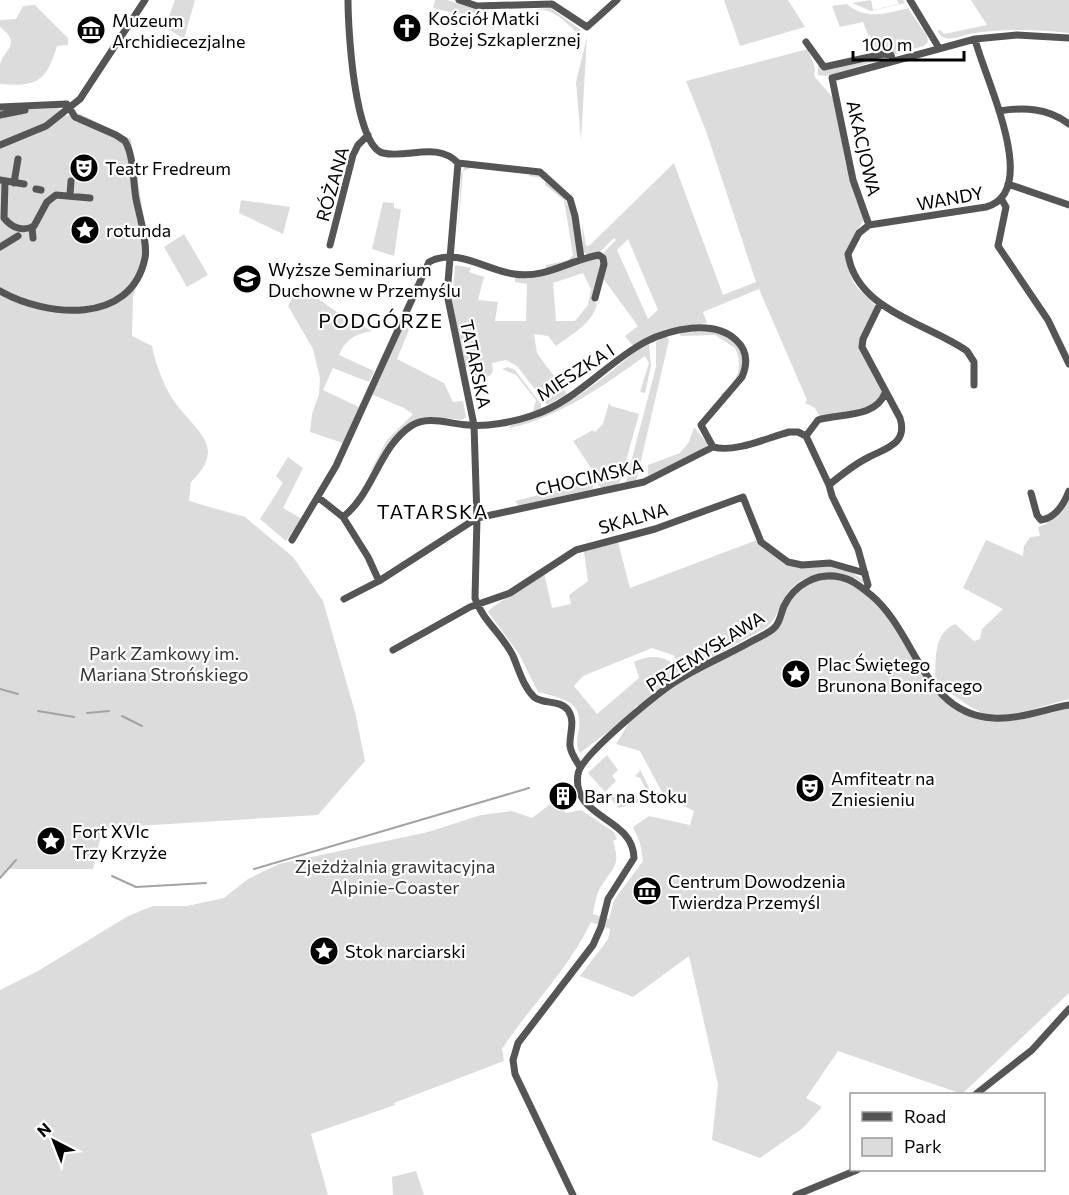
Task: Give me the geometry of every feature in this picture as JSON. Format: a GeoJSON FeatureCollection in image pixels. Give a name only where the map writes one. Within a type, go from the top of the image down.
{"type":"FeatureCollection","features":[{"type":"Feature","properties":{"kind":"street"},"geometry":{"type":"LineString","coordinates":[[0,145],[46,126],[80,99],[144,0]]}},
{"type":"Feature","properties":{"kind":"street"},"geometry":{"type":"LineString","coordinates":[[348,0],[349,42],[360,113],[368,135],[381,152],[435,152],[448,156],[458,163],[540,172],[570,199],[576,216],[581,258]]}},
{"type":"Feature","properties":{"kind":"street"},"geometry":{"type":"LineString","coordinates":[[459,0],[477,6],[552,4],[563,9],[585,27],[591,25],[617,0]]}},
{"type":"Feature","properties":{"kind":"street"},"geometry":{"type":"LineString","coordinates":[[910,0],[939,48]]}},
{"type":"Feature","properties":{"kind":"street"},"geometry":{"type":"LineString","coordinates":[[806,42],[824,67],[883,54],[891,55],[894,61],[975,39],[1017,34],[1069,38]]}},
{"type":"Feature","properties":{"kind":"street","name":"WANDY"},"geometry":{"type":"LineString","coordinates":[[868,225],[986,207],[1002,200],[1008,184],[1009,147],[975,39]]}},
{"type":"Feature","properties":{"kind":"street","name":"AKACJOWA"},"geometry":{"type":"LineString","coordinates":[[868,225],[853,180],[832,78],[894,61]]}},
{"type":"Feature","properties":{"kind":"street"},"geometry":{"type":"LineString","coordinates":[[0,107],[60,102],[70,108],[75,117],[116,135],[128,146],[146,255],[132,285],[116,299],[94,308],[56,311],[28,303],[0,291]]}},
{"type":"Feature","properties":{"kind":"street"},"geometry":{"type":"LineString","coordinates":[[0,115],[24,110],[29,106]]}},
{"type":"Feature","properties":{"kind":"street"},"geometry":{"type":"LineString","coordinates":[[999,111],[1025,108],[1046,111],[1069,124]]}},
{"type":"Feature","properties":{"kind":"street","name":"RÓŻANA"},"geometry":{"type":"LineString","coordinates":[[330,245],[355,150],[368,135]]}},
{"type":"Feature","properties":{"kind":"street"},"geometry":{"type":"LineString","coordinates":[[18,159],[6,181],[4,218],[22,233],[33,238]]}},
{"type":"Feature","properties":{"kind":"street","name":"TATARSKA"},"geometry":{"type":"LineString","coordinates":[[458,163],[448,300],[474,425],[477,605]]}},
{"type":"Feature","properties":{"kind":"street"},"geometry":{"type":"LineString","coordinates":[[6,181],[24,184]]}},
{"type":"Feature","properties":{"kind":"street"},"geometry":{"type":"LineString","coordinates":[[70,195],[71,181]]}},
{"type":"Feature","properties":{"kind":"street"},"geometry":{"type":"LineString","coordinates":[[1008,184],[1069,206]]}},
{"type":"Feature","properties":{"kind":"street"},"geometry":{"type":"LineString","coordinates":[[0,247],[22,233],[51,198],[60,194],[90,198]]}},
{"type":"Feature","properties":{"kind":"street"},"geometry":{"type":"LineString","coordinates":[[1002,200],[1006,207],[997,240],[998,246],[1048,320],[1069,364]]}},
{"type":"Feature","properties":{"kind":"street"},"geometry":{"type":"LineString","coordinates":[[868,225],[852,243],[848,254],[857,282],[880,304],[967,351],[974,362],[974,385]]}},
{"type":"Feature","properties":{"kind":"street"},"geometry":{"type":"LineString","coordinates":[[292,540],[336,466],[425,267],[432,260],[450,255],[499,271],[528,275],[562,268],[581,258],[599,255],[603,258],[595,298]]}},
{"type":"Feature","properties":{"kind":"street"},"geometry":{"type":"LineString","coordinates":[[829,485],[868,458],[896,444],[903,429],[862,347],[863,339],[880,304]]}},
{"type":"Feature","properties":{"kind":"street","name":"MIESZKA I"},"geometry":{"type":"LineString","coordinates":[[343,517],[357,504],[394,445],[410,427],[423,421],[474,425],[530,417],[548,410],[652,339],[669,333],[714,328],[731,336],[745,352],[746,369],[742,377],[701,425],[713,447]]}},
{"type":"Feature","properties":{"kind":"street"},"geometry":{"type":"LineString","coordinates":[[866,590],[868,585],[858,549],[806,436],[818,420],[865,411],[879,403],[885,393]]}},
{"type":"Feature","properties":{"kind":"street","name":"CHOCIMSKA"},"geometry":{"type":"LineString","coordinates":[[477,518],[644,482],[713,447],[721,449],[734,447],[789,432],[798,432],[806,436]]}},
{"type":"Feature","properties":{"kind":"street"},"geometry":{"type":"LineString","coordinates":[[1032,493],[1037,515],[1041,520],[1056,512],[1065,502],[1069,491]]}},
{"type":"Feature","properties":{"kind":"street","name":"SKALNA"},"geometry":{"type":"LineString","coordinates":[[393,650],[477,605],[510,593],[576,550],[655,529],[743,496],[762,542],[788,562],[802,566],[830,563],[865,573]]}},
{"type":"Feature","properties":{"kind":"street"},"geometry":{"type":"LineString","coordinates":[[319,498],[343,517],[368,557],[379,580]]}},
{"type":"Feature","properties":{"kind":"street"},"geometry":{"type":"LineString","coordinates":[[344,599],[379,580],[477,518]]}},
{"type":"Feature","properties":{"kind":"street","name":"PRZEMYSŁAWA"},"geometry":{"type":"LineString","coordinates":[[580,766],[615,732],[673,684],[776,627],[791,596],[809,580],[818,577],[839,576],[850,579],[883,604],[899,625],[928,681],[956,706],[990,718],[1002,718],[1069,705]]}},
{"type":"Feature","properties":{"kind":"street"},"geometry":{"type":"LineString","coordinates":[[477,605],[512,654],[521,678],[532,694],[540,700],[558,703],[570,712],[573,723],[571,753],[580,766],[578,788],[580,797],[586,806],[624,832],[632,845],[634,858],[608,899],[601,927],[593,945],[518,1043],[513,1060],[515,1074],[573,1195]]}},
{"type":"Feature","properties":{"kind":"street"},"geometry":{"type":"LineString","coordinates":[[978,1093],[1032,1050],[1069,1009]]}},
{"type":"Feature","properties":{"kind":"street"},"geometry":{"type":"LineString","coordinates":[[796,1195],[855,1171]]}},
{"type":"Feature","properties":{"kind":"green space"},"geometry":{"type":"Polygon","coordinates":[[[175,0],[195,0],[184,39],[165,27],[175,0]]]}},
{"type":"Feature","properties":{"kind":"green space"},"geometry":{"type":"Polygon","coordinates":[[[435,0],[447,0],[484,12],[457,14],[433,8],[435,0]]]}},
{"type":"Feature","properties":{"kind":"green space"},"geometry":{"type":"Polygon","coordinates":[[[724,0],[788,0],[805,27],[740,46],[724,0]]]}},
{"type":"Feature","properties":{"kind":"green space"},"geometry":{"type":"Polygon","coordinates":[[[871,0],[873,10],[899,4],[897,0],[903,0],[905,3],[871,11],[852,3],[871,0]]]}},
{"type":"Feature","properties":{"kind":"green space"},"geometry":{"type":"Polygon","coordinates":[[[971,0],[1069,0],[1069,33],[1007,30],[952,38],[942,37],[937,31],[940,30],[944,34],[987,25],[971,0]]]}},
{"type":"Feature","properties":{"kind":"green space"},"geometry":{"type":"Polygon","coordinates":[[[847,4],[869,14],[884,14],[908,8],[927,36],[928,42],[924,46],[895,54],[889,51],[875,52],[863,22],[840,27],[832,6],[847,4]]]}},
{"type":"Feature","properties":{"kind":"green space"},"geometry":{"type":"Polygon","coordinates":[[[35,5],[68,38],[68,45],[57,46],[49,68],[38,80],[23,84],[0,84],[0,64],[11,42],[7,33],[0,27],[0,20],[16,19],[23,6],[35,5]]]}},
{"type":"Feature","properties":{"kind":"green space"},"geometry":{"type":"Polygon","coordinates":[[[551,8],[581,30],[577,33],[559,17],[545,10],[506,11],[551,8]]]}},
{"type":"Feature","properties":{"kind":"green space"},"geometry":{"type":"Polygon","coordinates":[[[587,37],[581,140],[576,82],[587,37]]]}},
{"type":"Feature","properties":{"kind":"green space"},"geometry":{"type":"Polygon","coordinates":[[[808,49],[815,68],[814,76],[835,100],[845,161],[864,220],[848,252],[848,269],[856,286],[877,307],[860,338],[882,392],[875,404],[864,409],[820,417],[815,408],[805,403],[807,400],[759,289],[703,312],[707,323],[666,329],[634,347],[625,336],[638,326],[602,277],[602,254],[616,240],[614,238],[601,251],[589,255],[583,252],[582,222],[586,246],[590,245],[674,163],[723,295],[756,282],[706,131],[686,81],[808,49]],[[628,239],[617,250],[648,319],[658,310],[628,239]]]}},
{"type":"Feature","properties":{"kind":"green space"},"geometry":{"type":"Polygon","coordinates":[[[877,57],[890,57],[826,76],[818,75],[818,65],[827,70],[877,57]]]}},
{"type":"Feature","properties":{"kind":"green space","name":"Park Zamkowy im. Mariana Strońskiego"},"geometry":{"type":"Polygon","coordinates":[[[59,108],[66,116],[78,113],[131,139],[149,249],[133,297],[132,336],[152,346],[168,392],[204,438],[207,457],[202,469],[191,482],[189,501],[245,517],[293,557],[323,601],[355,712],[365,761],[318,815],[103,828],[93,869],[9,869],[0,879],[0,110],[59,108]]]}},
{"type":"Feature","properties":{"kind":"green space"},"geometry":{"type":"Polygon","coordinates":[[[465,167],[473,167],[463,171],[458,234],[461,174],[465,167]]]}},
{"type":"Feature","properties":{"kind":"green space"},"geometry":{"type":"Polygon","coordinates":[[[534,173],[545,178],[528,176],[534,173]]]}},
{"type":"Feature","properties":{"kind":"green space"},"geometry":{"type":"Polygon","coordinates":[[[545,178],[555,184],[567,203],[578,248],[578,255],[569,263],[546,269],[546,265],[567,261],[573,255],[564,200],[545,185],[545,178]]]}},
{"type":"Feature","properties":{"kind":"green space"},"geometry":{"type":"Polygon","coordinates":[[[241,200],[290,207],[283,234],[239,213],[241,200]]]}},
{"type":"Feature","properties":{"kind":"green space"},"geometry":{"type":"Polygon","coordinates":[[[383,202],[394,203],[394,208],[401,209],[394,256],[372,249],[383,202]]]}},
{"type":"Feature","properties":{"kind":"green space"},"geometry":{"type":"Polygon","coordinates":[[[184,234],[208,275],[187,287],[164,247],[184,234]]]}},
{"type":"Feature","properties":{"kind":"green space"},"geometry":{"type":"Polygon","coordinates":[[[598,257],[602,260],[592,299],[597,304],[586,323],[556,346],[548,336],[534,334],[537,353],[567,394],[547,405],[517,366],[506,360],[492,363],[493,371],[490,376],[472,379],[469,367],[465,368],[452,305],[455,265],[471,268],[469,272],[484,277],[478,300],[498,302],[495,321],[526,321],[527,284],[515,282],[515,277],[539,277],[598,257]],[[583,273],[553,283],[556,321],[575,321],[588,305],[591,289],[583,273]]]}},
{"type":"Feature","properties":{"kind":"green space"},"geometry":{"type":"Polygon","coordinates":[[[299,285],[341,315],[372,331],[352,338],[339,355],[374,371],[369,382],[333,368],[323,390],[359,407],[343,443],[310,432],[312,414],[319,394],[320,378],[313,349],[288,306],[299,285]]]}},
{"type":"Feature","properties":{"kind":"green space"},"geometry":{"type":"Polygon","coordinates":[[[404,323],[409,330],[397,359],[444,383],[453,402],[463,401],[466,417],[462,420],[424,419],[408,426],[392,440],[370,472],[387,440],[413,414],[371,394],[404,323]]]}},
{"type":"Feature","properties":{"kind":"green space"},"geometry":{"type":"Polygon","coordinates":[[[712,331],[727,336],[733,341],[743,359],[740,378],[722,396],[720,395],[735,380],[739,368],[735,348],[715,335],[681,336],[679,333],[712,331]]]}},
{"type":"Feature","properties":{"kind":"green space"},"geometry":{"type":"Polygon","coordinates":[[[666,335],[669,340],[636,482],[625,485],[656,367],[656,342],[666,335]]]}},
{"type":"Feature","properties":{"kind":"green space"},"geometry":{"type":"Polygon","coordinates":[[[645,344],[649,344],[651,366],[645,393],[640,392],[649,363],[645,356],[564,408],[529,423],[510,428],[510,425],[529,420],[565,404],[645,344]]]}},
{"type":"Feature","properties":{"kind":"green space"},"geometry":{"type":"Polygon","coordinates":[[[508,367],[515,370],[541,404],[541,409],[508,418],[533,411],[536,400],[516,375],[502,369],[508,367]]]}},
{"type":"Feature","properties":{"kind":"green space"},"geometry":{"type":"Polygon","coordinates":[[[609,403],[611,406],[639,414],[621,479],[618,484],[604,489],[598,485],[599,480],[573,441],[593,430],[595,432],[603,424],[609,403]]]}},
{"type":"Feature","properties":{"kind":"green space"},"geometry":{"type":"Polygon","coordinates":[[[694,427],[708,444],[706,447],[648,476],[648,465],[680,453],[689,442],[694,427]]]}},
{"type":"Feature","properties":{"kind":"green space"},"geometry":{"type":"Polygon","coordinates":[[[288,457],[303,468],[283,508],[302,519],[286,541],[260,519],[283,483],[276,476],[288,457]]]}},
{"type":"Feature","properties":{"kind":"green space"},"geometry":{"type":"Polygon","coordinates":[[[593,481],[593,489],[519,506],[515,501],[593,481]]]}},
{"type":"Feature","properties":{"kind":"green space"},"geometry":{"type":"Polygon","coordinates":[[[1069,499],[1069,699],[1010,714],[984,713],[961,701],[935,680],[939,640],[948,628],[955,624],[974,641],[980,639],[982,629],[1003,609],[963,588],[986,540],[1023,556],[1024,546],[1030,537],[1040,536],[1038,527],[1046,524],[1069,499]]]}},
{"type":"Feature","properties":{"kind":"green space"},"geometry":{"type":"Polygon","coordinates":[[[757,540],[790,565],[798,568],[822,565],[846,569],[865,581],[863,583],[844,574],[833,573],[822,573],[802,580],[786,595],[776,616],[767,627],[687,671],[673,655],[652,648],[583,676],[574,686],[597,714],[639,678],[634,662],[641,659],[661,658],[673,663],[682,674],[639,707],[637,705],[630,715],[580,753],[577,744],[578,714],[575,708],[564,700],[538,692],[519,654],[488,612],[544,573],[552,608],[571,604],[569,595],[588,581],[584,551],[618,542],[630,588],[757,540]]]}},
{"type":"Feature","properties":{"kind":"green space","name":"Zjeżdżalnia grawitacyjna Alpinie-Coaster"},"geometry":{"type":"Polygon","coordinates":[[[839,576],[883,605],[922,669],[956,706],[990,718],[1069,705],[1069,993],[963,1093],[838,1051],[806,1098],[822,1107],[803,1128],[760,1158],[712,1140],[718,1084],[689,956],[633,997],[580,976],[608,939],[610,929],[591,922],[561,972],[502,1049],[504,1061],[394,1103],[395,1105],[311,1134],[328,1195],[0,1195],[0,990],[38,971],[128,916],[153,906],[187,906],[224,898],[248,879],[279,864],[428,832],[481,815],[512,811],[532,818],[553,802],[566,813],[581,810],[614,832],[617,839],[613,841],[616,863],[599,890],[593,914],[609,919],[614,900],[643,861],[640,843],[633,827],[649,816],[690,825],[694,811],[664,796],[640,751],[616,744],[633,716],[657,696],[776,627],[785,605],[809,580],[839,576]]]}},
{"type":"Feature","properties":{"kind":"green space"},"geometry":{"type":"Polygon","coordinates":[[[607,755],[618,770],[612,776],[616,781],[605,792],[588,773],[607,755]]]}},
{"type":"Feature","properties":{"kind":"green space"},"geometry":{"type":"Polygon","coordinates":[[[639,767],[649,788],[650,797],[640,778],[635,776],[640,771],[639,767]]]}},
{"type":"Feature","properties":{"kind":"green space"},"geometry":{"type":"Polygon","coordinates":[[[612,796],[624,802],[637,797],[638,800],[650,797],[650,799],[619,808],[610,798],[612,796]]]}},
{"type":"Feature","properties":{"kind":"green space"},"geometry":{"type":"Polygon","coordinates":[[[416,1171],[424,1195],[393,1195],[392,1177],[416,1171]]]}},
{"type":"Feature","properties":{"kind":"waterway"},"geometry":{"type":"LineString","coordinates":[[0,689],[18,694]]}},
{"type":"Feature","properties":{"kind":"waterway"},"geometry":{"type":"LineString","coordinates":[[38,711],[74,717]]}},
{"type":"Feature","properties":{"kind":"waterway"},"geometry":{"type":"LineString","coordinates":[[87,713],[109,711]]}},
{"type":"Feature","properties":{"kind":"waterway"},"geometry":{"type":"LineString","coordinates":[[122,716],[142,726]]}},
{"type":"Feature","properties":{"kind":"waterway"},"geometry":{"type":"LineString","coordinates":[[254,869],[529,788]]}},
{"type":"Feature","properties":{"kind":"waterway"},"geometry":{"type":"LineString","coordinates":[[0,878],[16,860]]}},
{"type":"Feature","properties":{"kind":"waterway"},"geometry":{"type":"LineString","coordinates":[[112,876],[136,887],[206,883]]}},
{"type":"Feature","properties":{"kind":"place","name":"Kościół Matki Bożej Szkaplerznej"},"geometry":{"type":"Point","coordinates":[407,28]}},
{"type":"Feature","properties":{"kind":"place","name":"Muzeum Archidiecezjalne"},"geometry":{"type":"Point","coordinates":[91,30]}},
{"type":"Feature","properties":{"kind":"place","name":"Teatr Fredreum"},"geometry":{"type":"Point","coordinates":[84,168]}},
{"type":"Feature","properties":{"kind":"place","name":"rotunda"},"geometry":{"type":"Point","coordinates":[85,230]}},
{"type":"Feature","properties":{"kind":"place","name":"Wyższe Seminarium Duchowne w Przemyślu"},"geometry":{"type":"Point","coordinates":[247,279]}},
{"type":"Feature","properties":{"kind":"place","name":"Plac Świętego Brunona Bonifacego"},"geometry":{"type":"Point","coordinates":[796,674]}},
{"type":"Feature","properties":{"kind":"place","name":"Amfiteatr na Zniesieniu"},"geometry":{"type":"Point","coordinates":[810,788]}},
{"type":"Feature","properties":{"kind":"place","name":"Bar na Stoku"},"geometry":{"type":"Point","coordinates":[563,796]}},
{"type":"Feature","properties":{"kind":"place","name":"Fort XVIc Trzy Krzyże"},"geometry":{"type":"Point","coordinates":[51,841]}},
{"type":"Feature","properties":{"kind":"place","name":"Centrum Dowodzenia Twierdza Przemyśl"},"geometry":{"type":"Point","coordinates":[647,891]}},
{"type":"Feature","properties":{"kind":"place","name":"Stok narciarski"},"geometry":{"type":"Point","coordinates":[324,951]}},
{"type":"Feature","properties":{"kind":"district","name":"PODGÓRZE"},"geometry":{"type":"Point","coordinates":[381,320]}},
{"type":"Feature","properties":{"kind":"district","name":"TATARSKA"},"geometry":{"type":"Point","coordinates":[433,511]}}]}
